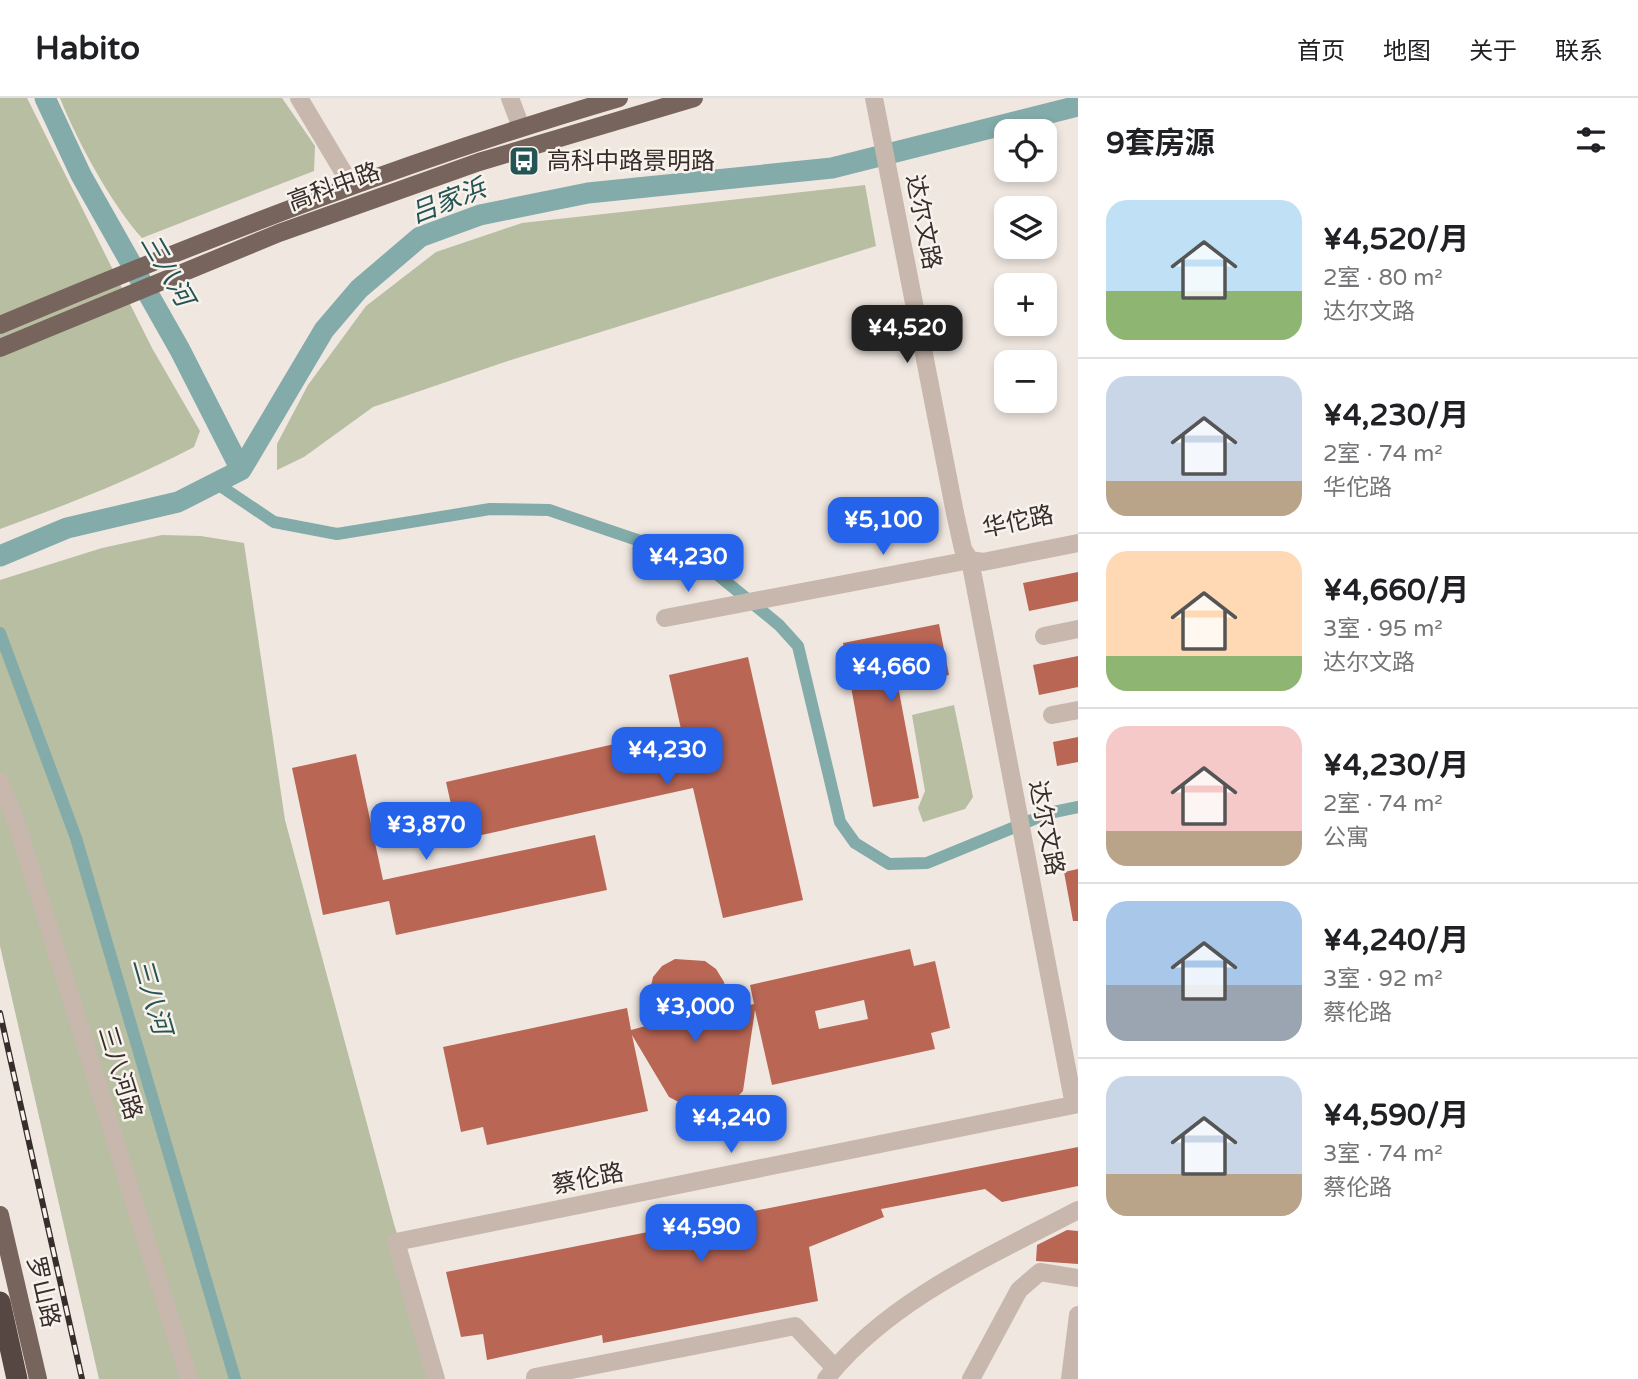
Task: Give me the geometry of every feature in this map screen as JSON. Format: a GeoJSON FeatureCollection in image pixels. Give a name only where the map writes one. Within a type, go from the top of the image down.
{"type":"FeatureCollection","features":[{"type":"Feature","properties":{"kind":"highway"},"geometry":{"type":"LineString","coordinates":[[0,1302],[18,1379]]}},
{"type":"Feature","properties":{"kind":"main road","name":"高科中路"},"geometry":{"type":"LineString","coordinates":[[0,325],[155,260],[351,185],[521,127],[619,98]]}},
{"type":"Feature","properties":{"kind":"main road","name":"高科中路"},"geometry":{"type":"LineString","coordinates":[[0,348],[279,233],[479,162],[694,98]]}},
{"type":"Feature","properties":{"kind":"main road","name":"罗山路"},"geometry":{"type":"LineString","coordinates":[[0,1215],[38,1379]]}},
{"type":"Feature","properties":{"kind":"street"},"geometry":{"type":"LineString","coordinates":[[299,98],[351,185]]}},
{"type":"Feature","properties":{"kind":"street"},"geometry":{"type":"LineString","coordinates":[[510,98],[521,127]]}},
{"type":"Feature","properties":{"kind":"street","name":"达尔文路"},"geometry":{"type":"LineString","coordinates":[[874,98],[883,110],[901,209],[973,547],[970,560],[1076,1104]]}},
{"type":"Feature","properties":{"kind":"street","name":"华佗路"},"geometry":{"type":"LineString","coordinates":[[970,560],[981,552],[1078,534]]}},
{"type":"Feature","properties":{"kind":"street","name":"华佗路"},"geometry":{"type":"LineString","coordinates":[[665,618],[970,560],[983,562],[1078,543]]}},
{"type":"Feature","properties":{"kind":"street"},"geometry":{"type":"LineString","coordinates":[[1044,636],[1078,629]]}},
{"type":"Feature","properties":{"kind":"street"},"geometry":{"type":"LineString","coordinates":[[1052,715],[1078,710]]}},
{"type":"Feature","properties":{"kind":"street","name":"三八河路"},"geometry":{"type":"LineString","coordinates":[[0,782],[16,821],[188,1379]]}},
{"type":"Feature","properties":{"kind":"street","name":"蔡伦路"},"geometry":{"type":"LineString","coordinates":[[436,1379],[396,1242],[1076,1104]]}},
{"type":"Feature","properties":{"kind":"street"},"geometry":{"type":"LineString","coordinates":[[535,1377],[795,1326],[831,1374],[889,1318],[963,1271],[1078,1210]]}},
{"type":"Feature","properties":{"kind":"street"},"geometry":{"type":"LineString","coordinates":[[971,1379],[1019,1290],[1040,1272],[1078,1278]]}},
{"type":"Feature","properties":{"kind":"street"},"geometry":{"type":"LineString","coordinates":[[1070,1379],[1078,1315]]}},
{"type":"Feature","properties":{"kind":"green space"},"geometry":{"type":"Polygon","coordinates":[[[0,98],[27,98],[152,348],[200,431],[194,447],[170,459],[98,491],[0,529],[0,98]]]}},
{"type":"Feature","properties":{"kind":"green space"},"geometry":{"type":"Polygon","coordinates":[[[60,98],[282,98],[315,146],[314,171],[142,238],[119,209],[96,172],[60,98]]]}},
{"type":"Feature","properties":{"kind":"green space"},"geometry":{"type":"Polygon","coordinates":[[[865,185],[876,246],[511,360],[373,407],[304,457],[277,470],[277,444],[308,385],[366,306],[436,252],[522,223],[865,185]]]}},
{"type":"Feature","properties":{"kind":"green space"},"geometry":{"type":"Polygon","coordinates":[[[162,535],[201,536],[244,543],[285,820],[394,1224],[442,1379],[99,1379],[0,946],[0,580],[102,548],[162,535]]]}},
{"type":"Feature","properties":{"kind":"green space"},"geometry":{"type":"Polygon","coordinates":[[[954,705],[973,797],[965,809],[923,822],[918,808],[925,791],[912,715],[954,705]]]}},
{"type":"Feature","properties":{"kind":"building"},"geometry":{"type":"Polygon","coordinates":[[[1078,572],[1078,601],[1029,611],[1023,583],[1078,572]]]}},
{"type":"Feature","properties":{"kind":"building"},"geometry":{"type":"Polygon","coordinates":[[[939,624],[949,675],[898,686],[919,798],[873,807],[843,643],[939,624]]]}},
{"type":"Feature","properties":{"kind":"building"},"geometry":{"type":"Polygon","coordinates":[[[1078,656],[1078,687],[1039,695],[1033,665],[1078,656]]]}},
{"type":"Feature","properties":{"kind":"building"},"geometry":{"type":"Polygon","coordinates":[[[748,657],[803,900],[723,918],[693,788],[459,840],[446,782],[681,729],[669,675],[748,657]]]}},
{"type":"Feature","properties":{"kind":"building"},"geometry":{"type":"Polygon","coordinates":[[[1078,737],[1078,762],[1057,766],[1053,742],[1078,737]]]}},
{"type":"Feature","properties":{"kind":"building"},"geometry":{"type":"Polygon","coordinates":[[[356,754],[383,880],[595,835],[607,890],[396,935],[389,901],[323,915],[292,768],[356,754]]]}},
{"type":"Feature","properties":{"kind":"building"},"geometry":{"type":"Polygon","coordinates":[[[1078,869],[1078,921],[1073,921],[1064,872],[1078,869]]]}},
{"type":"Feature","properties":{"kind":"building"},"geometry":{"type":"Polygon","coordinates":[[[910,949],[914,966],[935,961],[950,1028],[931,1033],[935,1049],[772,1085],[755,1010],[743,1091],[732,1102],[698,1112],[669,1097],[632,1035],[648,1111],[487,1145],[483,1127],[461,1132],[443,1047],[627,1008],[631,1030],[653,1024],[648,999],[653,977],[662,966],[675,959],[705,961],[716,969],[724,982],[730,1009],[754,1004],[750,985],[910,949]],[[864,1000],[815,1011],[819,1029],[868,1019],[864,1000]]]}},
{"type":"Feature","properties":{"kind":"building"},"geometry":{"type":"Polygon","coordinates":[[[1078,1147],[1078,1186],[1002,1202],[985,1189],[881,1209],[884,1217],[809,1247],[818,1301],[603,1343],[602,1335],[487,1360],[483,1334],[461,1337],[446,1272],[1078,1147]]]}},
{"type":"Feature","properties":{"kind":"building"},"geometry":{"type":"Polygon","coordinates":[[[1067,1230],[1078,1231],[1078,1264],[1036,1261],[1037,1245],[1067,1230]]]}},
{"type":"Feature","properties":{"kind":"waterway","name":"三八河"},"geometry":{"type":"LineString","coordinates":[[45,98],[81,175],[180,350],[241,470]]}},
{"type":"Feature","properties":{"kind":"waterway","name":"吕家浜"},"geometry":{"type":"LineString","coordinates":[[0,556],[67,528],[178,502],[241,470],[324,330],[359,289],[420,237],[480,215],[588,193],[832,168],[1078,106]]}},
{"type":"Feature","properties":{"kind":"waterway"},"geometry":{"type":"LineString","coordinates":[[216,483],[274,522],[337,534],[490,509],[549,510],[702,562],[779,625],[798,646],[840,822],[855,843],[889,864],[927,863],[1049,813],[1078,807]]}},
{"type":"Feature","properties":{"kind":"waterway","name":"三八河"},"geometry":{"type":"LineString","coordinates":[[0,633],[76,838],[235,1379]]}},
{"type":"Feature","properties":{"kind":"railway"},"geometry":{"type":"LineString","coordinates":[[0,1013],[82,1379]]}},
{"type":"Feature","properties":{"kind":"place","name":"高科中路景明路"},"geometry":{"type":"Point","coordinates":[524,161]}}]}
